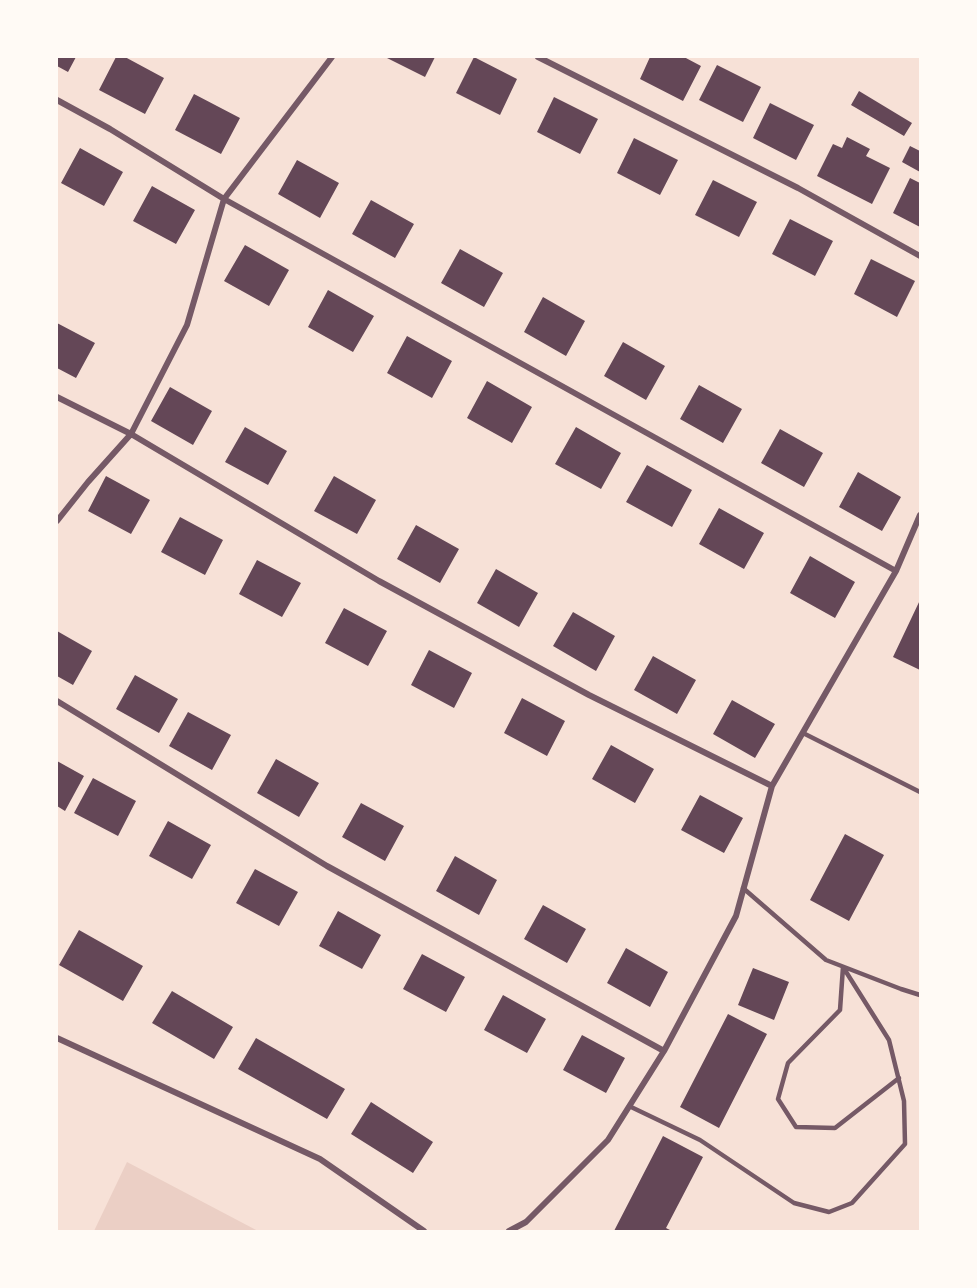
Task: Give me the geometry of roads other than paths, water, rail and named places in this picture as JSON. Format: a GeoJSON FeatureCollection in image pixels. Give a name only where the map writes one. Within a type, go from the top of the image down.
{"type":"FeatureCollection","features":[{"type":"Feature","properties":{"kind":"street"},"geometry":{"type":"LineString","coordinates":[[57,521],[131,434],[187,325],[224,200],[332,57]]}},
{"type":"Feature","properties":{"kind":"street"},"geometry":{"type":"LineString","coordinates":[[538,57],[798,188],[920,256]]}},
{"type":"Feature","properties":{"kind":"street"},"geometry":{"type":"LineString","coordinates":[[57,100],[110,129],[224,200],[896,571]]}},
{"type":"Feature","properties":{"kind":"street"},"geometry":{"type":"LineString","coordinates":[[57,397],[131,434],[379,581],[589,695],[771,786]]}},
{"type":"Feature","properties":{"kind":"street"},"geometry":{"type":"LineString","coordinates":[[509,1231],[526,1222],[608,1140],[664,1051],[736,916],[771,786],[896,571],[920,515]]}},
{"type":"Feature","properties":{"kind":"street"},"geometry":{"type":"LineString","coordinates":[[57,701],[327,866],[664,1051]]}},
{"type":"Feature","properties":{"kind":"street"},"geometry":{"type":"LineString","coordinates":[[57,1038],[320,1159],[424,1231]]}},
{"type":"Feature","properties":{"kind":"lane"},"geometry":{"type":"LineString","coordinates":[[803,733],[920,792]]}},
{"type":"Feature","properties":{"kind":"lane"},"geometry":{"type":"LineString","coordinates":[[743,888],[826,960],[920,995]]}},
{"type":"Feature","properties":{"kind":"lane"},"geometry":{"type":"LineString","coordinates":[[630,1106],[700,1140],[794,1203],[829,1212],[852,1203],[905,1144],[904,1101],[889,1040],[843,966]]}},
{"type":"Feature","properties":{"kind":"lane"},"geometry":{"type":"LineString","coordinates":[[843,966],[840,1010],[788,1063],[777,1099],[796,1127],[835,1128],[899,1078]]}}]}
